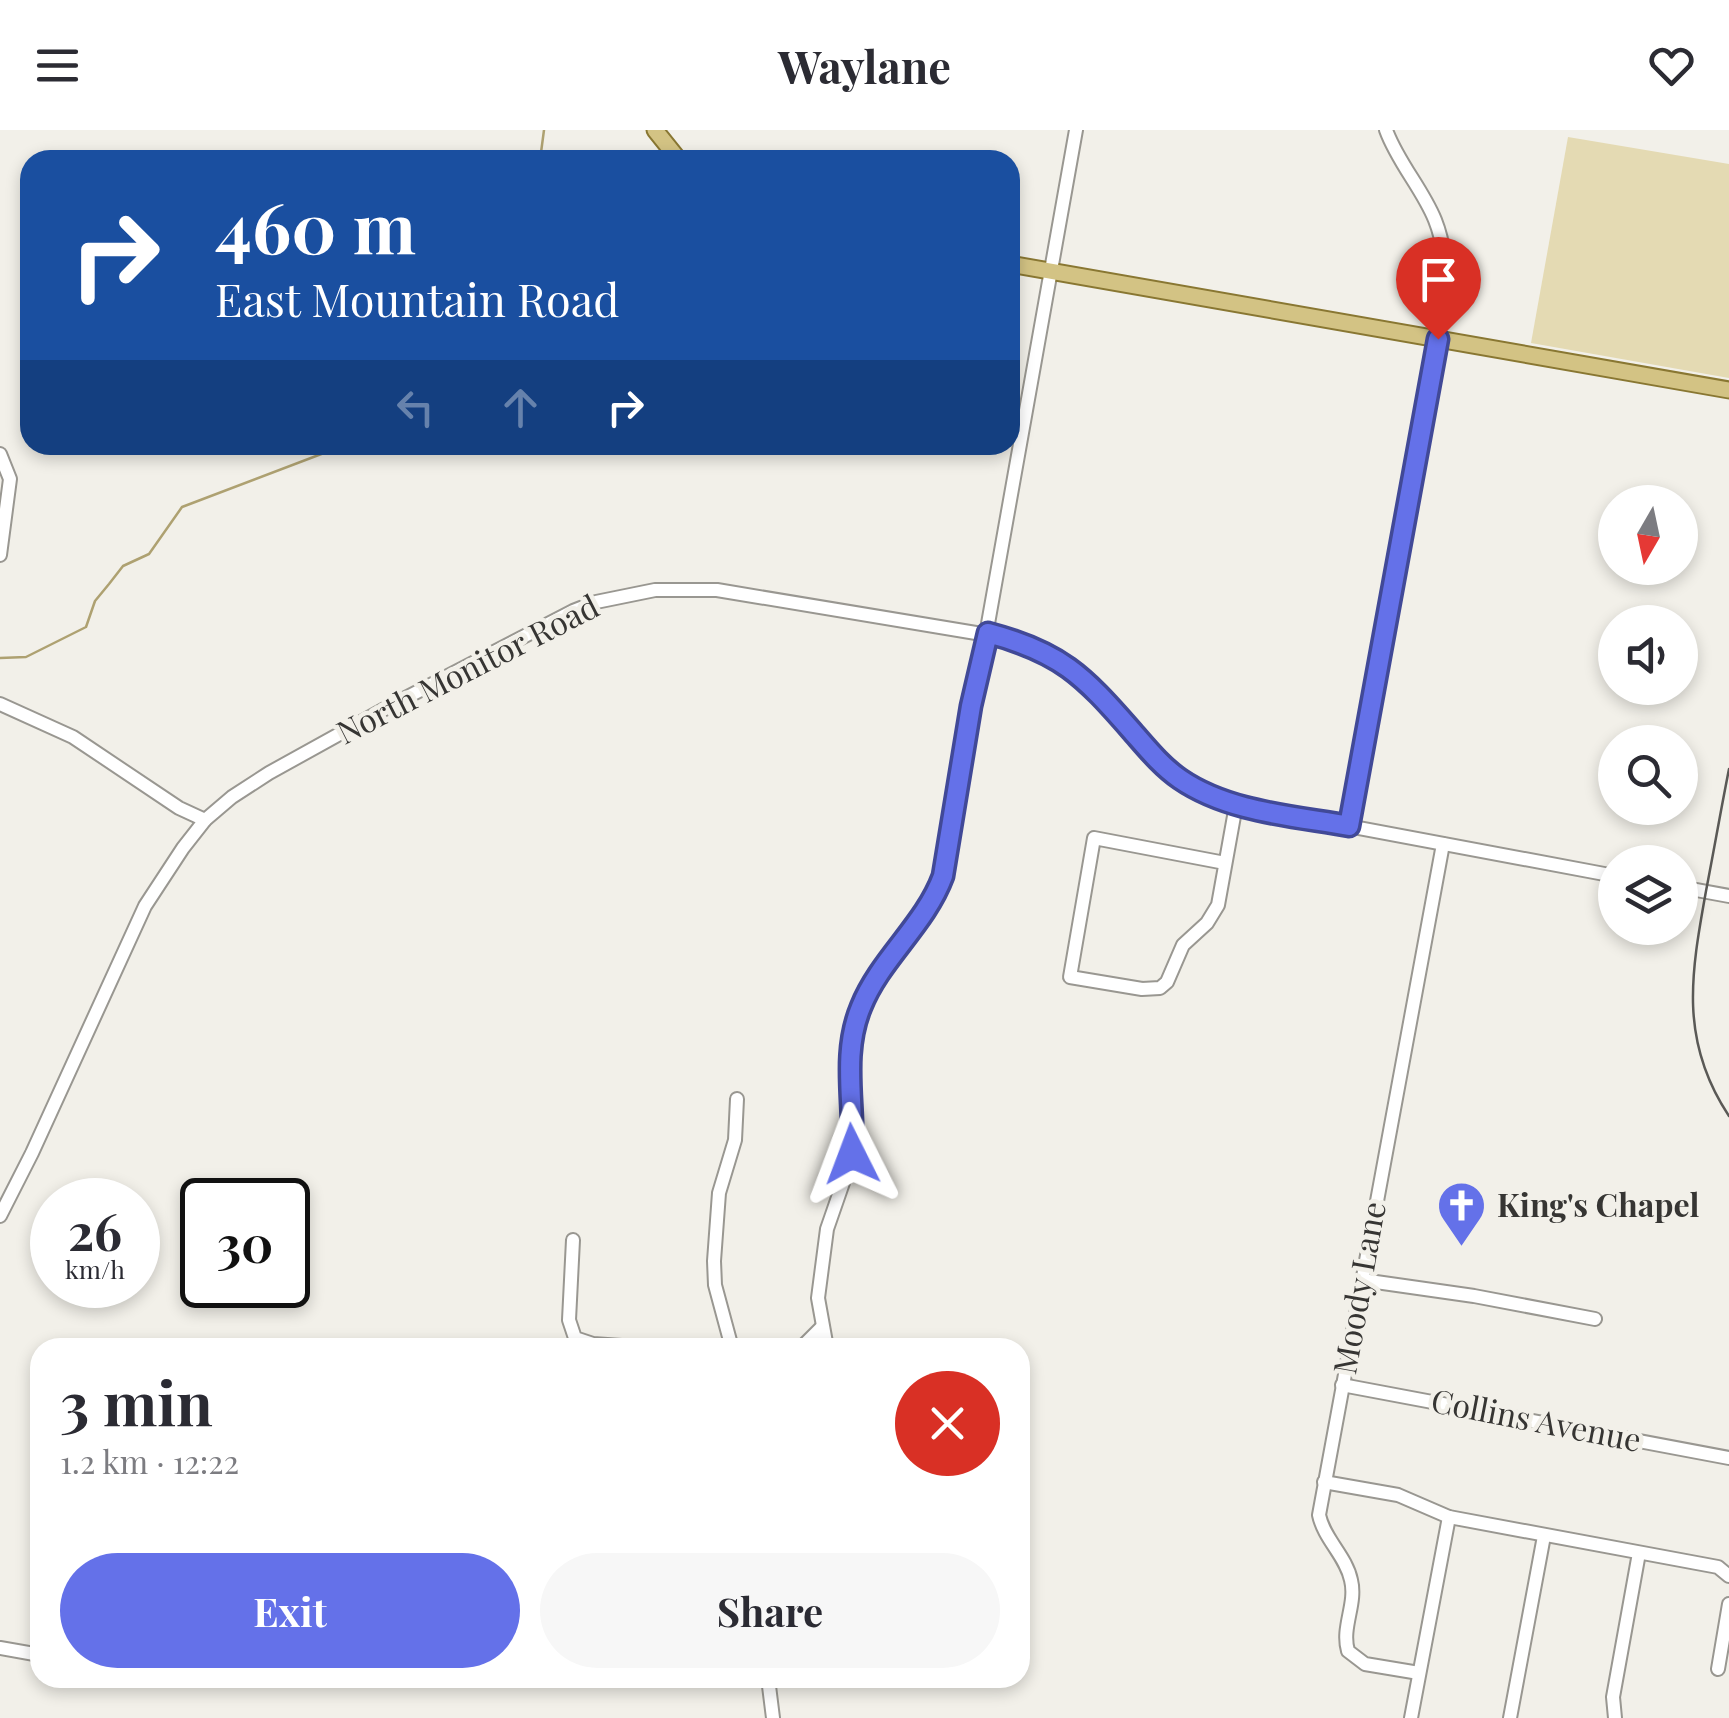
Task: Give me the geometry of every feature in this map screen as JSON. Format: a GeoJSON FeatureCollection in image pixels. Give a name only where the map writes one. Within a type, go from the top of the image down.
{"type":"FeatureCollection","features":[{"type":"Feature","properties":{"kind":"main road"},"geometry":{"type":"LineString","coordinates":[[655,130],[671,150]]}},
{"type":"Feature","properties":{"kind":"main road"},"geometry":{"type":"LineString","coordinates":[[1020,266],[1729,390]]}},
{"type":"Feature","properties":{"kind":"street"},"geometry":{"type":"LineString","coordinates":[[1020,452],[1076,130]]}},
{"type":"Feature","properties":{"kind":"street"},"geometry":{"type":"LineString","coordinates":[[1349,826],[1445,298],[1446,258],[1434,218],[1395,155],[1386,130]]}},
{"type":"Feature","properties":{"kind":"street"},"geometry":{"type":"LineString","coordinates":[[0,454],[10,479],[0,555]]}},
{"type":"Feature","properties":{"kind":"street"},"geometry":{"type":"LineString","coordinates":[[825,1338],[818,1298],[824,1248],[852,1154],[848,1090],[856,1023],[876,980],[936,895],[943,876],[1019,455]]}},
{"type":"Feature","properties":{"kind":"street","name":"North Monitor Road"},"geometry":{"type":"LineString","coordinates":[[0,1216],[145,906],[162,875],[205,820],[268,773],[390,706],[573,611],[624,594],[717,590],[988,633],[1052,655],[1076,671],[1156,759],[1179,778],[1236,806],[1598,873]]}},
{"type":"Feature","properties":{"kind":"street"},"geometry":{"type":"LineString","coordinates":[[0,704],[72,736],[179,808],[205,820]]}},
{"type":"Feature","properties":{"kind":"street"},"geometry":{"type":"LineString","coordinates":[[1226,863],[1094,838],[1070,977],[1142,989],[1160,988],[1166,982],[1183,945],[1213,915],[1226,863],[1236,806]]}},
{"type":"Feature","properties":{"kind":"street","name":"Moody Lane"},"geometry":{"type":"LineString","coordinates":[[1419,1674],[1364,1664],[1348,1652],[1345,1631],[1351,1579],[1318,1515],[1443,844]]}},
{"type":"Feature","properties":{"kind":"street"},"geometry":{"type":"LineString","coordinates":[[1698,891],[1729,896]]}},
{"type":"Feature","properties":{"kind":"street"},"geometry":{"type":"LineString","coordinates":[[729,1338],[714,1261],[719,1194],[734,1140],[737,1099]]}},
{"type":"Feature","properties":{"kind":"street"},"geometry":{"type":"LineString","coordinates":[[573,1240],[569,1320],[574,1338]]}},
{"type":"Feature","properties":{"kind":"street"},"geometry":{"type":"LineString","coordinates":[[1362,1280],[1595,1319]]}},
{"type":"Feature","properties":{"kind":"street"},"geometry":{"type":"LineString","coordinates":[[812,1338],[822,1327]]}},
{"type":"Feature","properties":{"kind":"street","name":"Collins Avenue"},"geometry":{"type":"LineString","coordinates":[[1342,1385],[1729,1458]]}},
{"type":"Feature","properties":{"kind":"street"},"geometry":{"type":"LineString","coordinates":[[1324,1482],[1398,1495],[1449,1518],[1718,1567],[1729,1575]]}},
{"type":"Feature","properties":{"kind":"street"},"geometry":{"type":"LineString","coordinates":[[1410,1718],[1449,1518]]}},
{"type":"Feature","properties":{"kind":"street"},"geometry":{"type":"LineString","coordinates":[[1510,1718],[1544,1536]]}},
{"type":"Feature","properties":{"kind":"street"},"geometry":{"type":"LineString","coordinates":[[1615,1718],[1613,1697],[1639,1553]]}},
{"type":"Feature","properties":{"kind":"street"},"geometry":{"type":"LineString","coordinates":[[1718,1669],[1729,1604]]}},
{"type":"Feature","properties":{"kind":"street"},"geometry":{"type":"LineString","coordinates":[[0,1648],[30,1654]]}},
{"type":"Feature","properties":{"kind":"street"},"geometry":{"type":"LineString","coordinates":[[769,1688],[773,1718]]}},
{"type":"Feature","properties":{"kind":"shaded area"},"geometry":{"type":"Polygon","coordinates":[[[1568,137],[1729,164],[1729,378],[1531,343],[1568,137]]]}},
{"type":"Feature","properties":{"kind":"waterway"},"geometry":{"type":"LineString","coordinates":[[541,150],[544,130]]}},
{"type":"Feature","properties":{"kind":"waterway"},"geometry":{"type":"LineString","coordinates":[[0,658],[26,657],[86,627],[95,601],[123,566],[149,554],[182,507],[319,455]]}},
{"type":"Feature","properties":{"kind":"railway"},"geometry":{"type":"LineString","coordinates":[[1729,769],[1696,951],[1693,1006],[1702,1061],[1729,1116]]}},
{"type":"Feature","properties":{"kind":"place","name":"King's Chapel"},"geometry":{"type":"Point","coordinates":[1462,1248]}},
{"type":"Feature","properties":{"kind":"route"},"geometry":{"type":"LineString","coordinates":[[852,1154],[848,1090],[856,1023],[876,980],[936,895],[943,876],[971,706],[988,633],[1029,645],[1076,671],[1156,759],[1198,789],[1236,806],[1349,826],[1438,339]]}}]}
